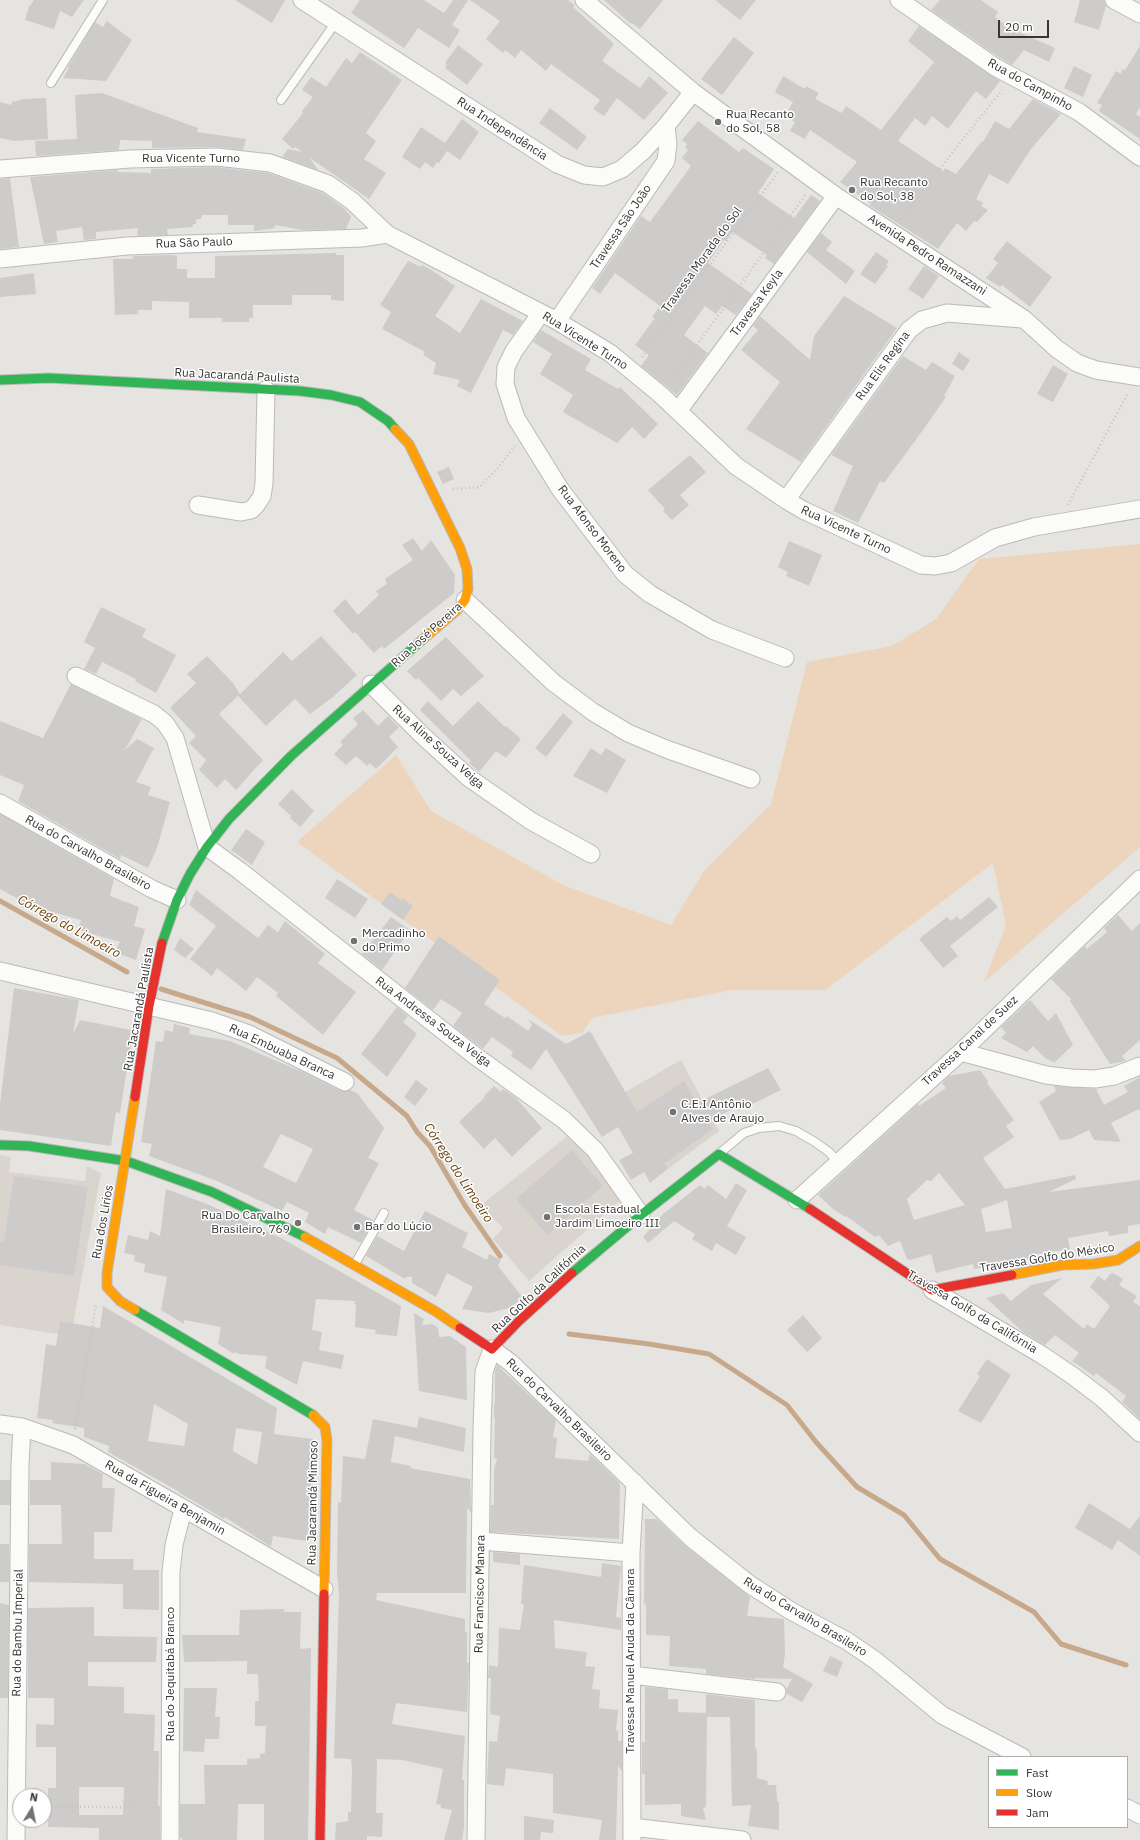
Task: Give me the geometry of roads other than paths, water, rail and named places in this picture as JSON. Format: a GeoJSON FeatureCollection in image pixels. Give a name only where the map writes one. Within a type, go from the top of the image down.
{"type":"FeatureCollection","features":[{"type":"Feature","properties":{"kind":"street","name":"Rua Independência"},"geometry":{"type":"LineString","coordinates":[[302,0],[557,164],[584,175],[603,177],[622,169],[643,151],[666,126],[693,92]]}},
{"type":"Feature","properties":{"kind":"street","name":"Avenida Pedro Ramazzani"},"geometry":{"type":"LineString","coordinates":[[584,0],[693,92],[836,196],[1024,319],[1057,349],[1077,363],[1096,370],[1138,376]]}},
{"type":"Feature","properties":{"kind":"street","name":"Rua do Campinho"},"geometry":{"type":"LineString","coordinates":[[899,0],[1012,78],[1079,112],[1140,158]]}},
{"type":"Feature","properties":{"kind":"street"},"geometry":{"type":"LineString","coordinates":[[1114,0],[1140,14]]}},
{"type":"Feature","properties":{"kind":"street","name":"Travessa São João"},"geometry":{"type":"LineString","coordinates":[[557,322],[666,161],[668,144],[666,126]]}},
{"type":"Feature","properties":{"kind":"street","name":"Rua Vicente Turno"},"geometry":{"type":"LineString","coordinates":[[0,169],[130,158],[217,156],[270,163],[328,184],[352,200],[388,234],[541,313],[610,353],[661,395],[736,466],[786,500],[803,510],[921,565],[935,566],[951,563],[995,538],[1010,533],[1140,509]]}},
{"type":"Feature","properties":{"kind":"street","name":"Travessa Keyla"},"geometry":{"type":"LineString","coordinates":[[678,411],[836,196]]}},
{"type":"Feature","properties":{"kind":"street","name":"Rua São Paulo"},"geometry":{"type":"LineString","coordinates":[[0,260],[127,246],[362,238],[388,234]]}},
{"type":"Feature","properties":{"kind":"street","name":"Rua Afonso Moreno"},"geometry":{"type":"LineString","coordinates":[[541,313],[514,351],[505,373],[505,384],[516,418],[524,433],[560,488],[625,574],[650,594],[712,630],[785,658]]}},
{"type":"Feature","properties":{"kind":"street","name":"Rua Elis Regina"},"geometry":{"type":"LineString","coordinates":[[786,500],[909,330],[922,320],[947,313],[1024,319]]}},
{"type":"Feature","properties":{"kind":"street","name":"Rua Jacarandá Paulista"},"geometry":{"type":"LineString","coordinates":[[0,380],[49,378],[300,391],[331,394],[360,402],[388,421],[409,444],[431,486]]}},
{"type":"Feature","properties":{"kind":"street"},"geometry":{"type":"LineString","coordinates":[[198,505],[241,512],[251,510],[262,496],[264,484],[266,390]]}},
{"type":"Feature","properties":{"kind":"street","name":"Rua José Pereira"},"geometry":{"type":"LineString","coordinates":[[207,847],[229,819],[291,756],[456,610],[464,600],[468,589],[467,569],[460,548],[431,486]]}},
{"type":"Feature","properties":{"kind":"street"},"geometry":{"type":"LineString","coordinates":[[464,600],[554,683],[593,712],[628,733],[751,779]]}},
{"type":"Feature","properties":{"kind":"street"},"geometry":{"type":"LineString","coordinates":[[76,676],[154,714],[165,723],[175,738],[207,847]]}},
{"type":"Feature","properties":{"kind":"street","name":"Rua Aline Souza Veiga"},"geometry":{"type":"LineString","coordinates":[[371,684],[423,736],[470,778],[532,821],[591,854]]}},
{"type":"Feature","properties":{"kind":"street","name":"Rua do Carvalho Brasileiro"},"geometry":{"type":"LineString","coordinates":[[0,803],[152,890],[177,900]]}},
{"type":"Feature","properties":{"kind":"street","name":"Rua Jacarandá Paulista"},"geometry":{"type":"LineString","coordinates":[[126,1161],[150,1000],[164,940],[177,900],[207,847]]}},
{"type":"Feature","properties":{"kind":"street","name":"Rua Andressa Souza Veiga"},"geometry":{"type":"LineString","coordinates":[[207,847],[240,871],[474,1055],[564,1120],[595,1150],[641,1215]]}},
{"type":"Feature","properties":{"kind":"street","name":"Travessa Canal de Suez"},"geometry":{"type":"LineString","coordinates":[[796,1200],[839,1163],[960,1052],[1140,879]]}},
{"type":"Feature","properties":{"kind":"street","name":"Rua Embuaba Branca"},"geometry":{"type":"LineString","coordinates":[[0,971],[150,1000],[249,1034],[346,1082]]}},
{"type":"Feature","properties":{"kind":"street"},"geometry":{"type":"LineString","coordinates":[[960,1052],[1046,1074],[1071,1078],[1095,1079],[1114,1076],[1140,1066]]}},
{"type":"Feature","properties":{"kind":"street","name":"Rua do Carvalho Brasileiro"},"geometry":{"type":"LineString","coordinates":[[0,1145],[30,1146],[126,1161],[212,1192],[287,1227],[435,1311],[512,1363],[690,1537],[748,1584],[875,1660],[942,1715],[1020,1756]]}},
{"type":"Feature","properties":{"kind":"street"},"geometry":{"type":"LineString","coordinates":[[719,1154],[796,1200]]}},
{"type":"Feature","properties":{"kind":"street","name":"Rua Golfo da Califórnia"},"geometry":{"type":"LineString","coordinates":[[492,1349],[519,1321],[560,1283],[641,1215],[719,1154]]}},
{"type":"Feature","properties":{"kind":"street","name":"Rua dos Lírios"},"geometry":{"type":"LineString","coordinates":[[107,1287],[107,1273],[126,1161]]}},
{"type":"Feature","properties":{"kind":"street","name":"Travessa Golfo da Califórnia"},"geometry":{"type":"LineString","coordinates":[[796,1200],[932,1290],[1042,1355],[1102,1398],[1140,1433]]}},
{"type":"Feature","properties":{"kind":"street","name":"Travessa Golfo do México"},"geometry":{"type":"LineString","coordinates":[[932,1290],[1062,1265],[1093,1264],[1118,1260],[1140,1246]]}},
{"type":"Feature","properties":{"kind":"street","name":"Rua Jacarandá Mimoso"},"geometry":{"type":"LineString","coordinates":[[107,1287],[120,1302],[323,1423],[327,1440],[320,1840]]}},
{"type":"Feature","properties":{"kind":"street","name":"Rua Francisco Manara"},"geometry":{"type":"LineString","coordinates":[[476,1840],[484,1372],[492,1349]]}},
{"type":"Feature","properties":{"kind":"street","name":"Rua da Figueira Benjamin"},"geometry":{"type":"LineString","coordinates":[[0,1424],[22,1426],[73,1445],[324,1589]]}},
{"type":"Feature","properties":{"kind":"street","name":"Rua do Bambu Imperial"},"geometry":{"type":"LineString","coordinates":[[16,1840],[20,1466],[22,1426]]}},
{"type":"Feature","properties":{"kind":"street","name":"Travessa Manuel Aruda da Câmara"},"geometry":{"type":"LineString","coordinates":[[632,1834],[631,1553],[635,1483]]}},
{"type":"Feature","properties":{"kind":"street","name":"Rua do Jequitabá Branco"},"geometry":{"type":"LineString","coordinates":[[170,1840],[171,1572],[174,1545],[183,1509]]}},
{"type":"Feature","properties":{"kind":"street"},"geometry":{"type":"LineString","coordinates":[[481,1541],[631,1553]]}},
{"type":"Feature","properties":{"kind":"street"},"geometry":{"type":"LineString","coordinates":[[631,1675],[777,1692]]}},
{"type":"Feature","properties":{"kind":"street"},"geometry":{"type":"LineString","coordinates":[[1128,1809],[1140,1815]]}},
{"type":"Feature","properties":{"kind":"street"},"geometry":{"type":"LineString","coordinates":[[632,1834],[742,1840]]}},
{"type":"Feature","properties":{"kind":"lane"},"geometry":{"type":"LineString","coordinates":[[51,82],[104,0]]}},
{"type":"Feature","properties":{"kind":"lane"},"geometry":{"type":"LineString","coordinates":[[282,100],[336,22]]}},
{"type":"Feature","properties":{"kind":"lane"},"geometry":{"type":"LineString","coordinates":[[719,1154],[744,1133],[759,1128],[779,1126],[796,1131],[815,1142],[829,1152],[839,1163]]}},
{"type":"Feature","properties":{"kind":"lane"},"geometry":{"type":"LineString","coordinates":[[354,1264],[384,1212]]}},
{"type":"Feature","properties":{"kind":"waterway","name":"Córrego do Limoeiro"},"geometry":{"type":"LineString","coordinates":[[0,901],[127,972]]}},
{"type":"Feature","properties":{"kind":"waterway","name":"Córrego do Limoeiro"},"geometry":{"type":"LineString","coordinates":[[161,989],[250,1017],[337,1058],[407,1116],[417,1132],[430,1146],[464,1204],[500,1256]]}},
{"type":"Feature","properties":{"kind":"waterway"},"geometry":{"type":"LineString","coordinates":[[569,1334],[649,1344],[709,1354],[787,1405],[816,1442],[857,1487],[904,1515],[940,1559],[1034,1612],[1061,1644],[1126,1665]]}},
{"type":"Feature","properties":{"kind":"place","name":"Rua Recanto do Sol, 58"},"geometry":{"type":"Point","coordinates":[718,122]}},
{"type":"Feature","properties":{"kind":"place","name":"Rua Recanto do Sol, 38"},"geometry":{"type":"Point","coordinates":[852,190]}},
{"type":"Feature","properties":{"kind":"place","name":"Mercadinho do Primo"},"geometry":{"type":"Point","coordinates":[354,941]}},
{"type":"Feature","properties":{"kind":"place","name":"C.E.I Antônio Alves de Araujo"},"geometry":{"type":"Point","coordinates":[673,1112]}},
{"type":"Feature","properties":{"kind":"place","name":"Escola Estadual Jardim Limoeiro III"},"geometry":{"type":"Point","coordinates":[547,1217]}},
{"type":"Feature","properties":{"kind":"place","name":"Rua Do Carvalho Brasileiro, 769"},"geometry":{"type":"Point","coordinates":[298,1223]}},
{"type":"Feature","properties":{"kind":"place","name":"Bar do Lúcio"},"geometry":{"type":"Point","coordinates":[357,1227]}}]}
